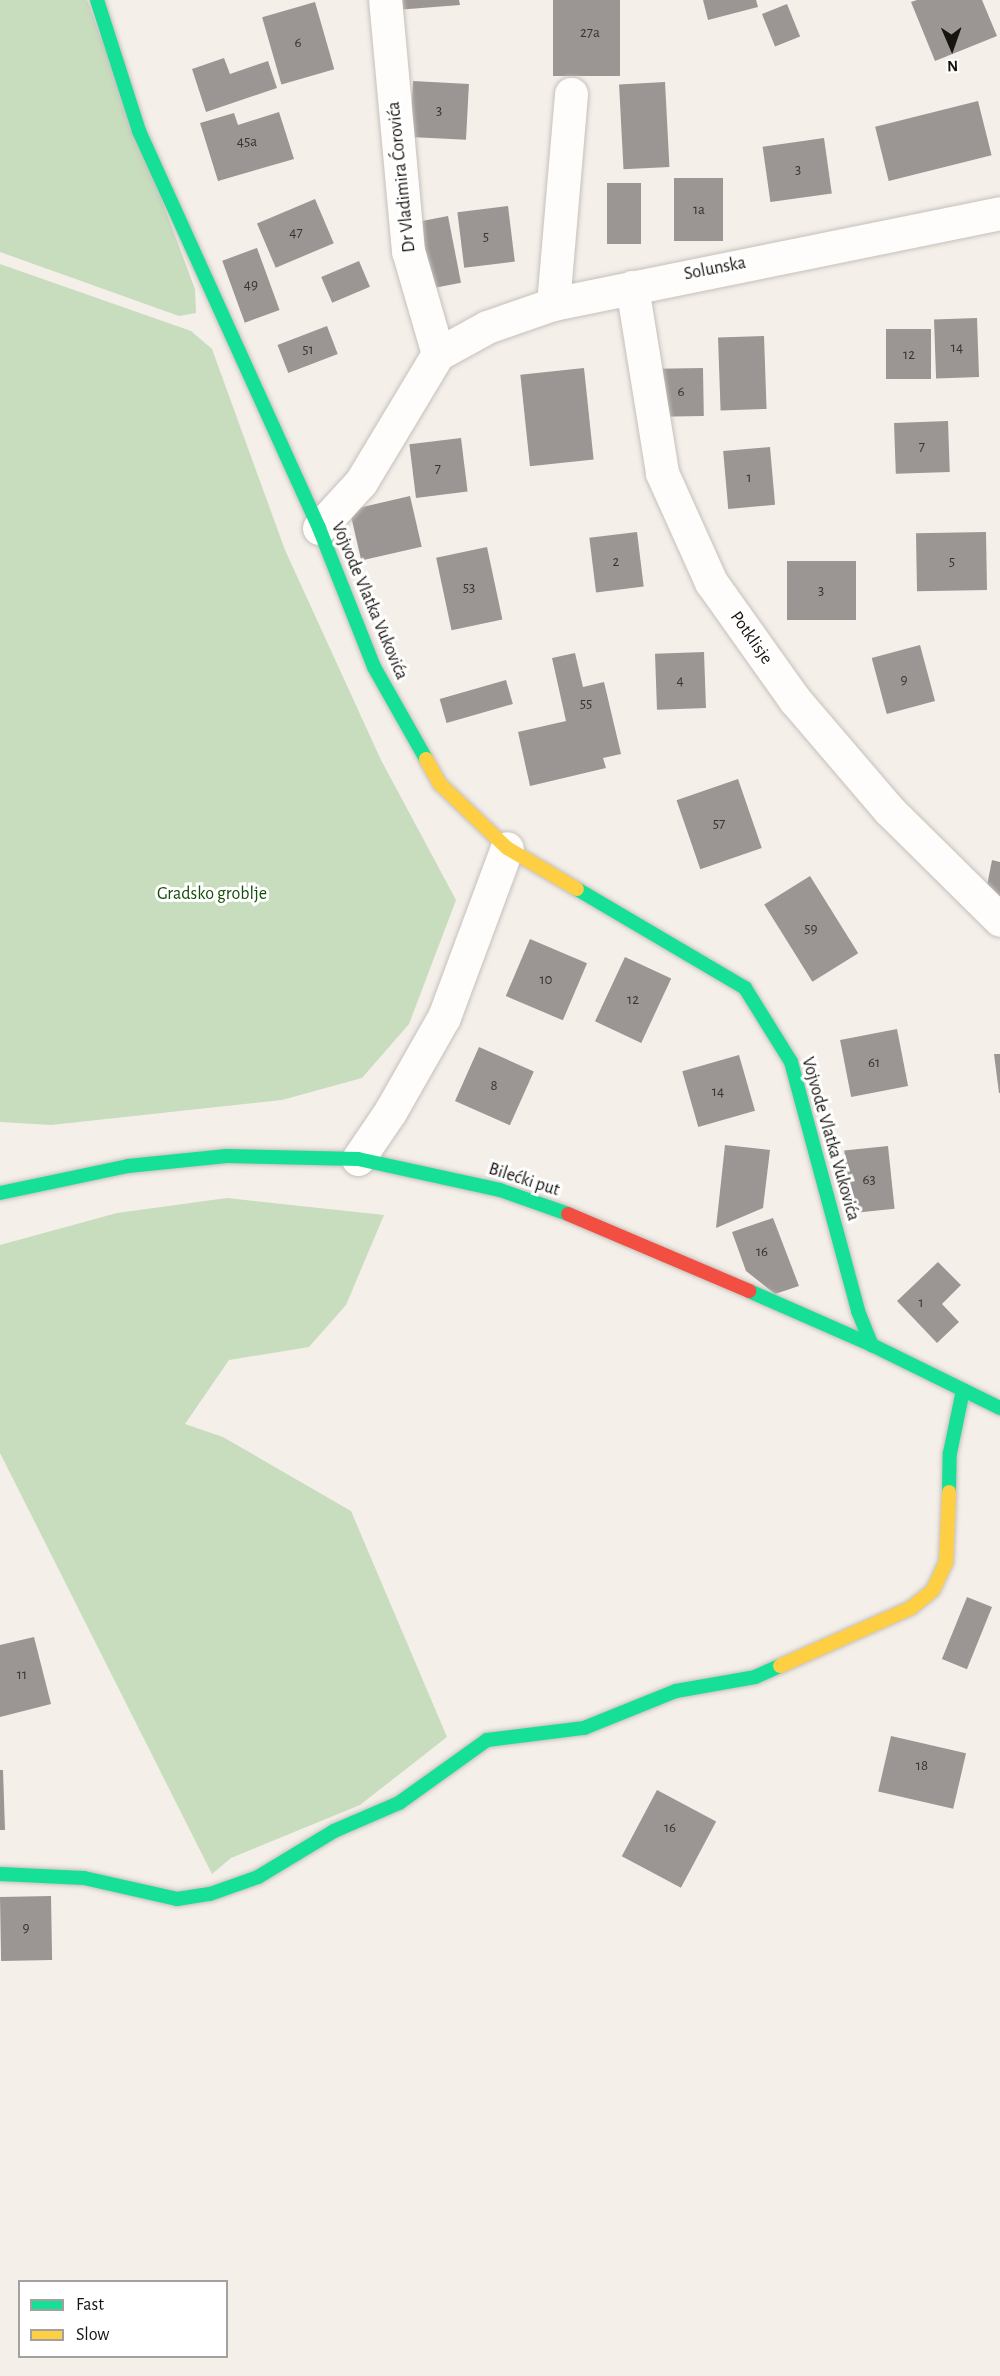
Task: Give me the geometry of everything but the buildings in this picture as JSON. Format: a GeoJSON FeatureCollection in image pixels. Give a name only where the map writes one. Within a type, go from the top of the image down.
{"type":"FeatureCollection","features":[{"type":"Feature","properties":{"kind":"street","name":"Vojvode Vlatka Vukovića"},"geometry":{"type":"LineString","coordinates":[[97,0],[139,131],[319,528],[374,667],[440,784],[507,848],[745,987],[791,1062],[858,1311],[872,1345]]}},
{"type":"Feature","properties":{"kind":"street","name":"Dr Vladimira Ćorovića"},"geometry":{"type":"LineString","coordinates":[[385,0],[408,251],[438,354]]}},
{"type":"Feature","properties":{"kind":"street"},"geometry":{"type":"LineString","coordinates":[[553,304],[571,94]]}},
{"type":"Feature","properties":{"kind":"street","name":"Solunska"},"geometry":{"type":"LineString","coordinates":[[438,354],[488,327],[553,304],[1000,213]]}},
{"type":"Feature","properties":{"kind":"street","name":"Potklisje"},"geometry":{"type":"LineString","coordinates":[[632,287],[662,473],[711,582],[795,700],[881,802],[1000,920]]}},
{"type":"Feature","properties":{"kind":"street"},"geometry":{"type":"LineString","coordinates":[[319,528],[361,482],[438,354]]}},
{"type":"Feature","properties":{"kind":"street"},"geometry":{"type":"LineString","coordinates":[[358,1159],[390,1112],[444,1017],[507,848]]}},
{"type":"Feature","properties":{"kind":"street","name":"Bilećki put"},"geometry":{"type":"LineString","coordinates":[[0,1193],[117,1168],[181,1159],[270,1155],[358,1159],[500,1190],[590,1222],[872,1345],[1000,1408]]}},
{"type":"Feature","properties":{"kind":"street"},"geometry":{"type":"LineString","coordinates":[[0,1874],[84,1878],[177,1899],[210,1894],[258,1877],[334,1831],[399,1803],[487,1740],[584,1728],[676,1691],[755,1677],[911,1608],[933,1590],[942,1579],[946,1562],[950,1453],[963,1390]]}},
{"type":"Feature","properties":{"kind":"green space"},"geometry":{"type":"Polygon","coordinates":[[[0,0],[87,0],[195,289],[196,313],[179,316],[0,252],[0,0]]]}},
{"type":"Feature","properties":{"kind":"green space","name":"Gradsko groblje"},"geometry":{"type":"Polygon","coordinates":[[[0,264],[191,331],[212,349],[285,550],[381,760],[456,900],[409,1024],[362,1078],[282,1100],[51,1125],[0,1122],[0,264]]]}},
{"type":"Feature","properties":{"kind":"green space"},"geometry":{"type":"Polygon","coordinates":[[[227,1198],[384,1215],[346,1305],[309,1347],[229,1360],[185,1424],[223,1437],[351,1511],[447,1737],[360,1805],[231,1858],[212,1874],[0,1453],[0,1245],[117,1213],[227,1198]]]}},
{"type":"Feature","properties":{"kind":"traffic: fast"},"geometry":{"type":"LineString","coordinates":[[97,0],[139,131],[319,528],[374,667],[426,759]]}},
{"type":"Feature","properties":{"kind":"traffic: fast"},"geometry":{"type":"LineString","coordinates":[[577,889],[745,988],[791,1062],[858,1311],[872,1345]]}},
{"type":"Feature","properties":{"kind":"traffic: fast"},"geometry":{"type":"LineString","coordinates":[[0,1193],[128,1166],[226,1156],[358,1159],[500,1190],[568,1214]]}},
{"type":"Feature","properties":{"kind":"traffic: fast"},"geometry":{"type":"LineString","coordinates":[[749,1291],[872,1345],[1000,1408]]}},
{"type":"Feature","properties":{"kind":"traffic: fast"},"geometry":{"type":"LineString","coordinates":[[949,1492],[950,1453],[963,1390]]}},
{"type":"Feature","properties":{"kind":"traffic: fast"},"geometry":{"type":"LineString","coordinates":[[0,1874],[84,1878],[177,1899],[210,1894],[258,1877],[334,1831],[399,1803],[487,1740],[584,1728],[676,1691],[755,1677],[780,1666]]}},
{"type":"Feature","properties":{"kind":"traffic: slow"},"geometry":{"type":"LineString","coordinates":[[426,759],[440,784],[507,848],[577,889]]}},
{"type":"Feature","properties":{"kind":"traffic: slow"},"geometry":{"type":"LineString","coordinates":[[780,1666],[911,1608],[933,1590],[946,1562],[949,1492]]}},
{"type":"Feature","properties":{"kind":"traffic: jam"},"geometry":{"type":"LineString","coordinates":[[568,1214],[749,1291]]}}]}
